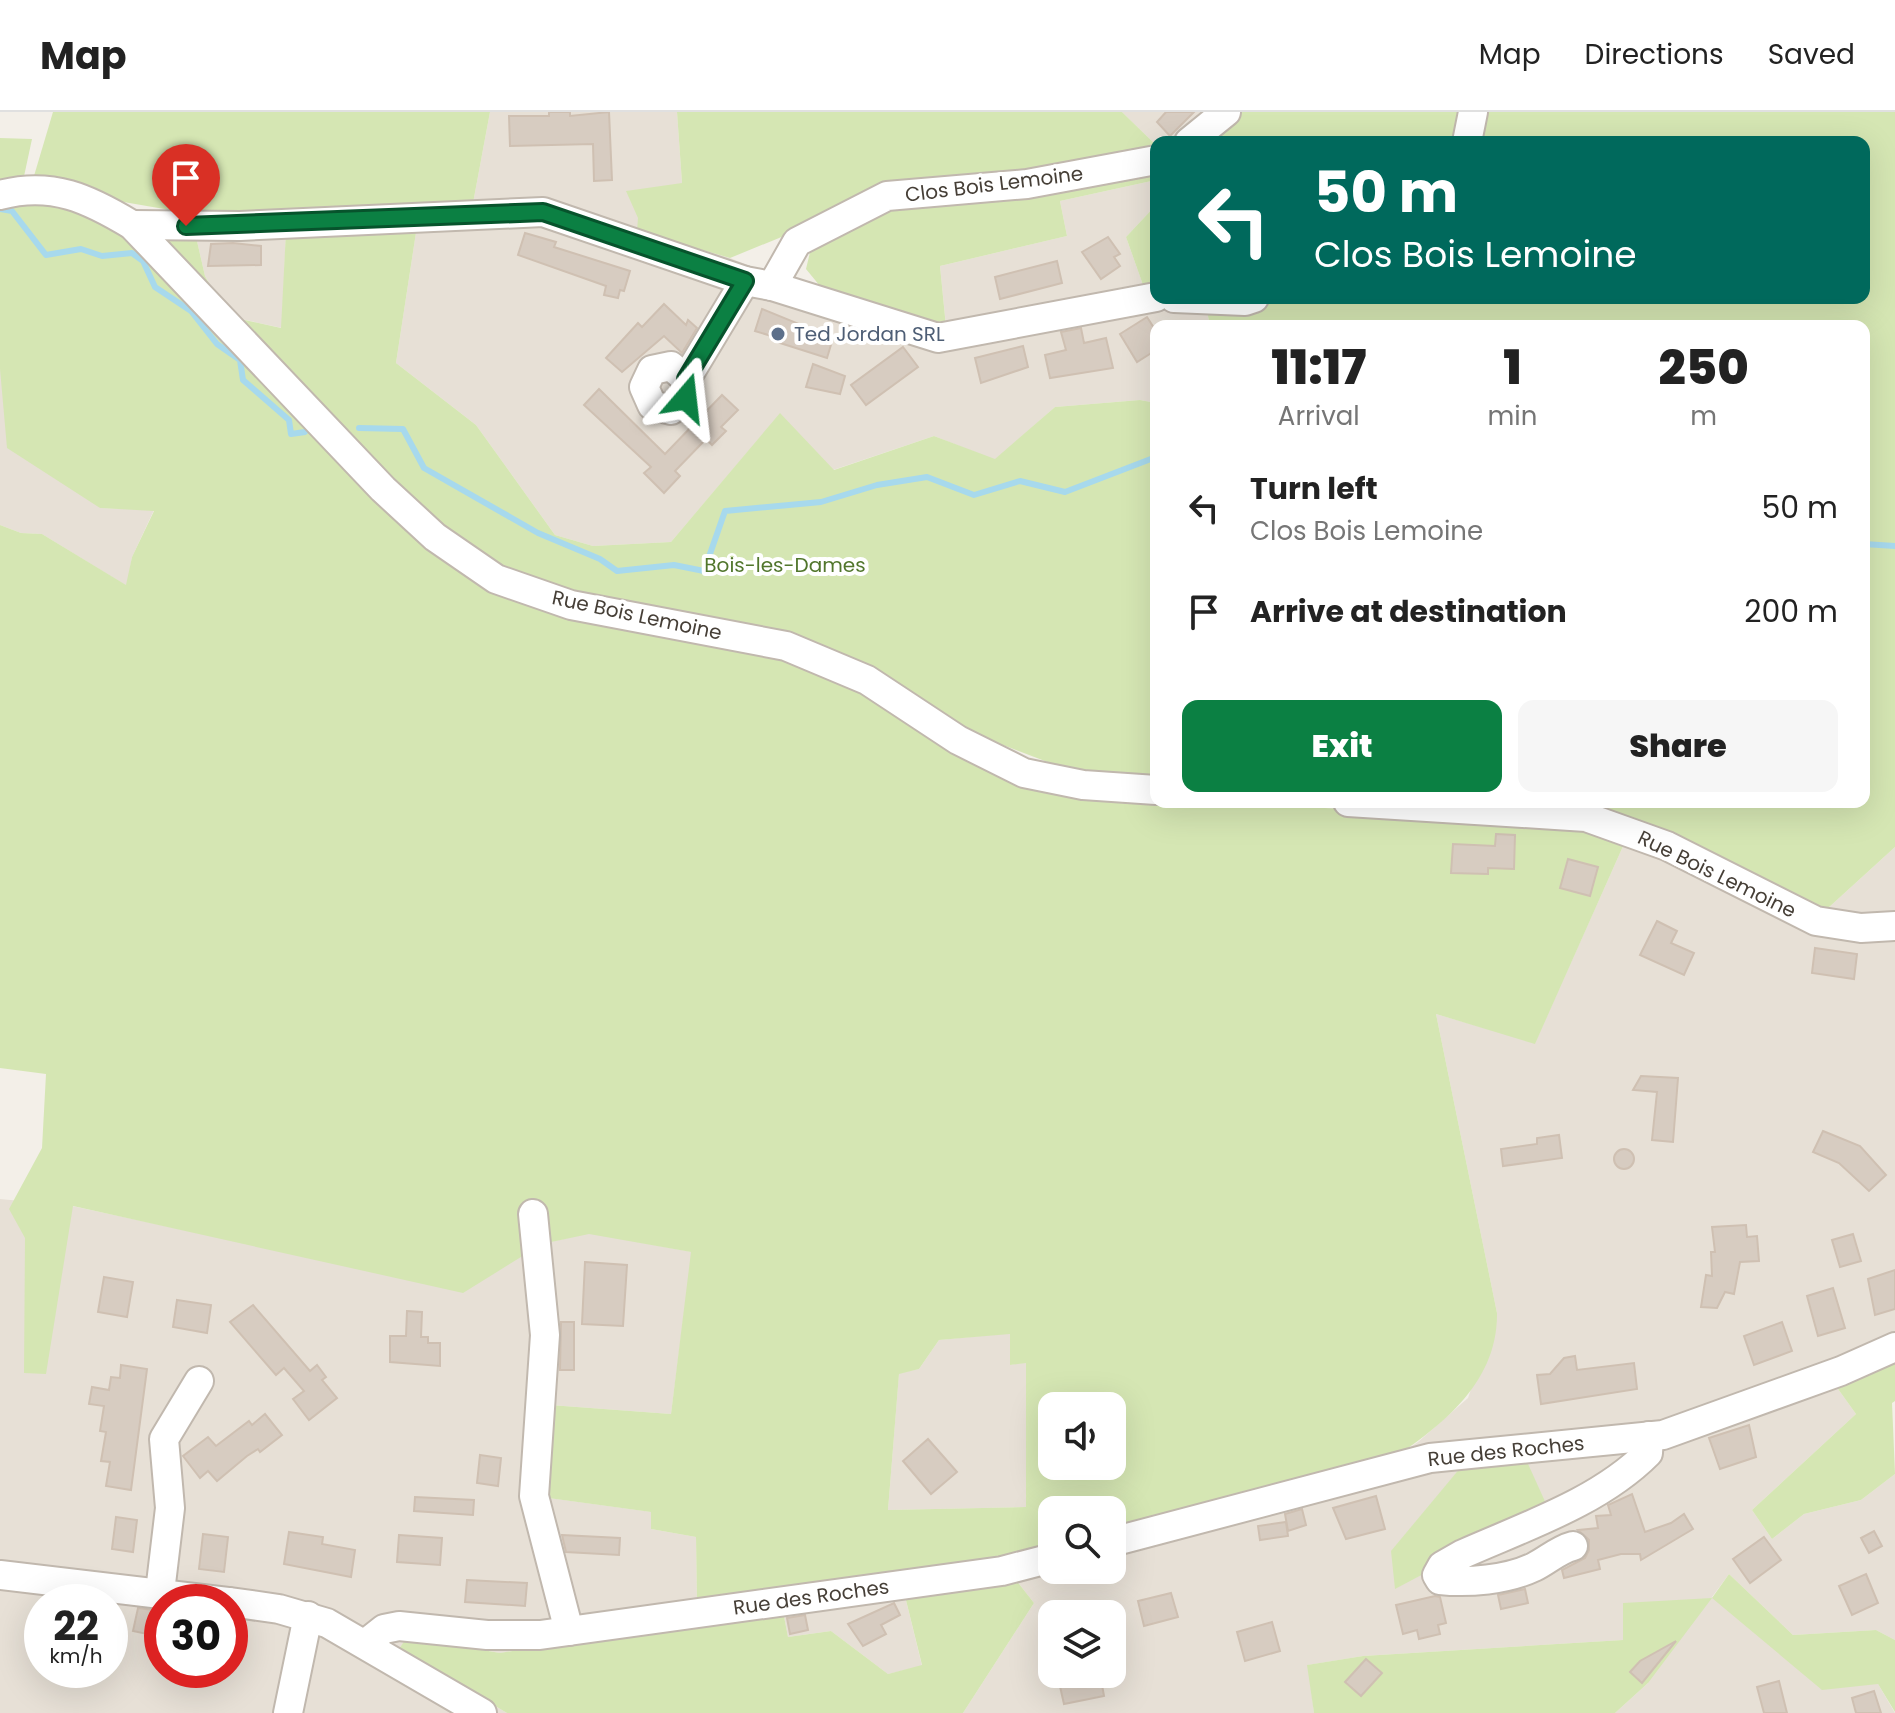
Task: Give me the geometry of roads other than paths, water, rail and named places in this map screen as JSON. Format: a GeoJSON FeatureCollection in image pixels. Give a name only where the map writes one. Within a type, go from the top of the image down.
{"type":"FeatureCollection","features":[{"type":"Feature","properties":{"kind":"street"},"geometry":{"type":"LineString","coordinates":[[1196,136],[1226,112]]}},
{"type":"Feature","properties":{"kind":"street"},"geometry":{"type":"LineString","coordinates":[[1468,136],[1473,112]]}},
{"type":"Feature","properties":{"kind":"street","name":"Clos Bois Lemoine"},"geometry":{"type":"LineString","coordinates":[[686,379],[758,283],[797,242],[887,196],[1027,184],[1150,161]]}},
{"type":"Feature","properties":{"kind":"street","name":"Rue Bois Lemoine"},"geometry":{"type":"LineString","coordinates":[[0,195],[19,190],[46,190],[87,198],[132,225],[354,461],[435,537],[496,579],[571,605],[786,646],[867,680],[958,740],[1024,773],[1083,785],[1150,790]]}},
{"type":"Feature","properties":{"kind":"street"},"geometry":{"type":"LineString","coordinates":[[132,225],[240,226],[543,212],[938,338],[1150,298]]}},
{"type":"Feature","properties":{"kind":"street","name":"Rue Bois Lemoine"},"geometry":{"type":"LineString","coordinates":[[1443,808],[1586,817],[1667,846],[1767,900],[1816,921],[1838,926],[1895,926]]}},
{"type":"Feature","properties":{"kind":"street"},"geometry":{"type":"LineString","coordinates":[[533,1214],[545,1335],[534,1496],[569,1631]]}},
{"type":"Feature","properties":{"kind":"street","name":"Rue des Roches"},"geometry":{"type":"LineString","coordinates":[[1126,1538],[1430,1458],[1649,1436],[1746,1406],[1895,1347]]}},
{"type":"Feature","properties":{"kind":"street"},"geometry":{"type":"LineString","coordinates":[[161,1584],[170,1508],[164,1439],[199,1381]]}},
{"type":"Feature","properties":{"kind":"street"},"geometry":{"type":"LineString","coordinates":[[1573,1546],[1533,1567],[1499,1577],[1457,1582],[1440,1580],[1437,1575],[1442,1566],[1463,1554],[1602,1490],[1630,1471],[1648,1453],[1649,1436]]}},
{"type":"Feature","properties":{"kind":"street","name":"Rue des Roches"},"geometry":{"type":"LineString","coordinates":[[365,1644],[384,1629],[399,1626],[487,1635],[569,1631],[1002,1571],[1038,1562]]}},
{"type":"Feature","properties":{"kind":"street"},"geometry":{"type":"LineString","coordinates":[[0,1575],[144,1590]]}},
{"type":"Feature","properties":{"kind":"street"},"geometry":{"type":"LineString","coordinates":[[248,1605],[308,1616],[365,1644],[482,1713]]}},
{"type":"Feature","properties":{"kind":"street"},"geometry":{"type":"LineString","coordinates":[[288,1713],[308,1616]]}},
{"type":"Feature","properties":{"kind":"waterway"},"geometry":{"type":"LineString","coordinates":[[0,209],[12,211],[46,255],[81,249],[102,256],[132,253],[143,261],[155,287],[191,311],[217,344],[240,360],[243,380],[289,420],[291,434],[305,432]]}},
{"type":"Feature","properties":{"kind":"waterway"},"geometry":{"type":"LineString","coordinates":[[359,428],[403,429],[424,468],[538,533],[600,559],[617,571],[674,565],[704,571],[725,511],[821,502],[877,485],[927,477],[974,495],[1020,481],[1065,492],[1150,459]]}},
{"type":"Feature","properties":{"kind":"waterway"},"geometry":{"type":"LineString","coordinates":[[1870,544],[1895,546]]}},
{"type":"Feature","properties":{"kind":"place","name":"Ted Jordan SRL"},"geometry":{"type":"Point","coordinates":[778,334]}},
{"type":"Feature","properties":{"kind":"park label","name":"Bois-les-Dames"},"geometry":{"type":"Point","coordinates":[785,565]}}]}
